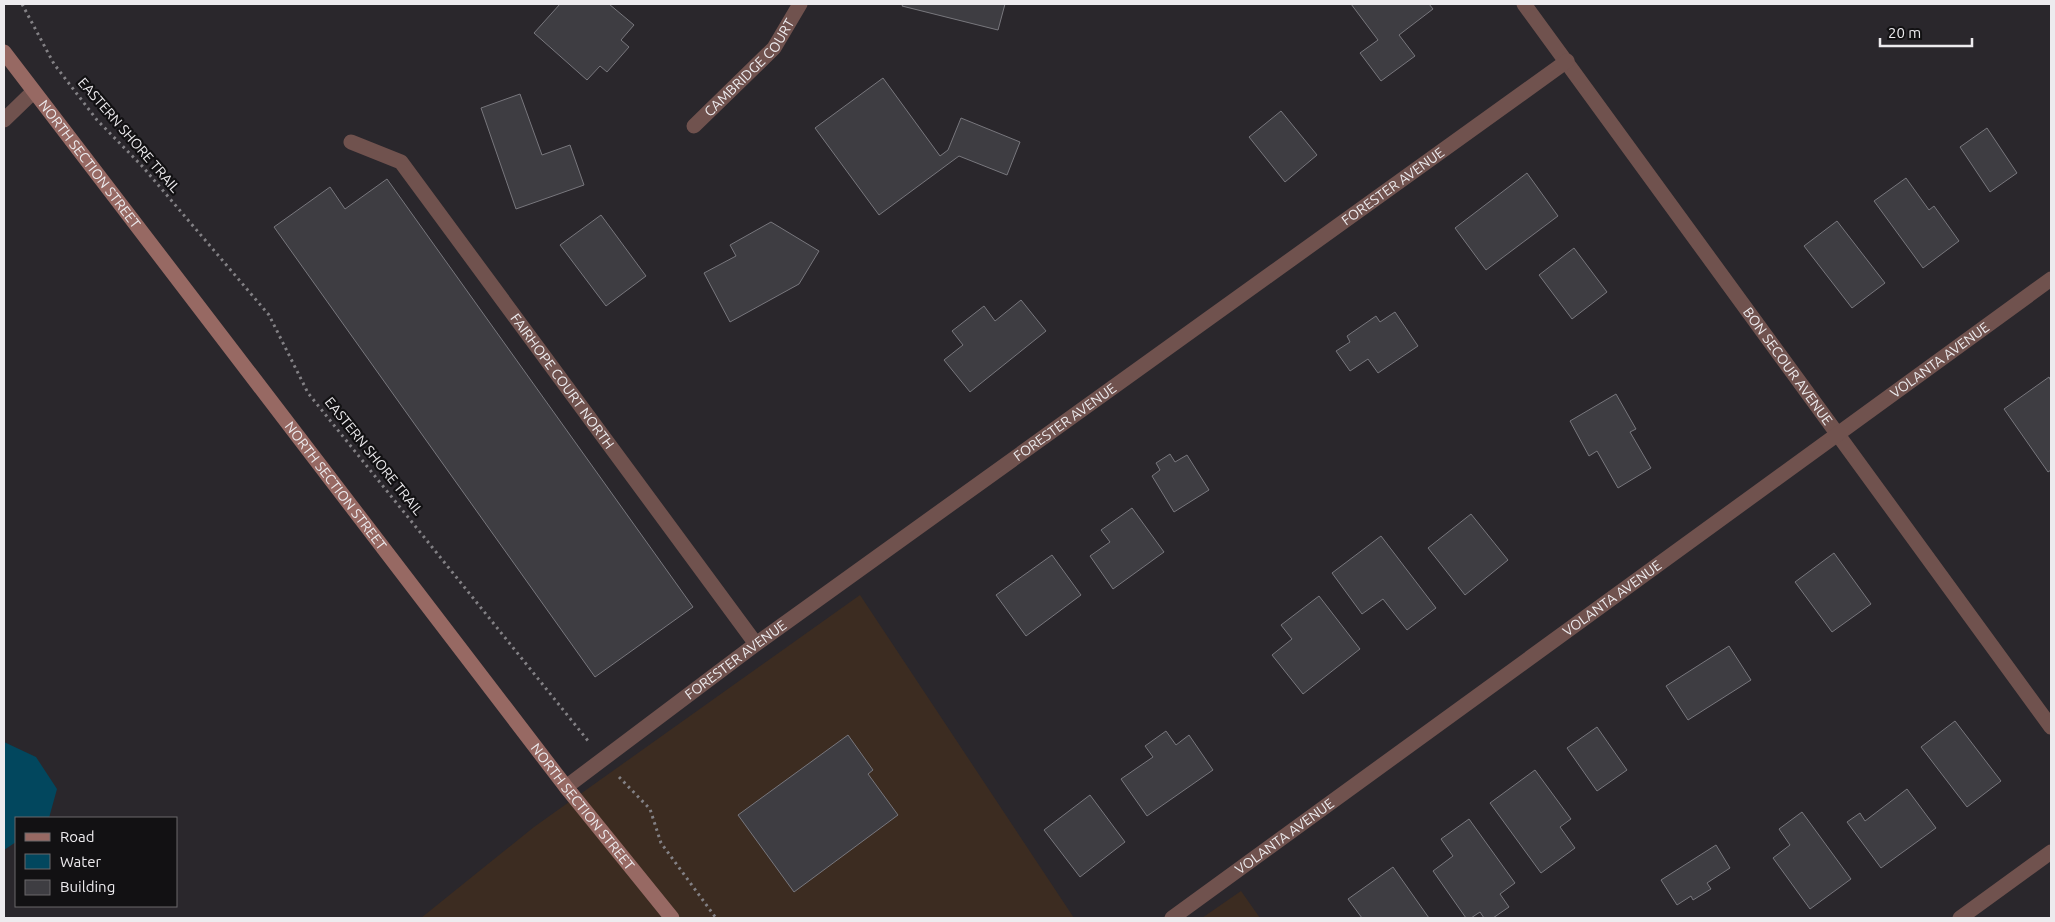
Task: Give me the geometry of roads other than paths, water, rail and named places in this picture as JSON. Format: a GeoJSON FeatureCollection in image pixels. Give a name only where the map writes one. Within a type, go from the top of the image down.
{"type":"FeatureCollection","features":[{"type":"Feature","properties":{"kind":"main road","name":"NORTH SECTION STREET"},"geometry":{"type":"LineString","coordinates":[[4,52],[566,788],[672,918]]}},
{"type":"Feature","properties":{"kind":"street","name":"CAMBRIDGE COURT"},"geometry":{"type":"LineString","coordinates":[[694,126],[774,48],[800,4]]}},
{"type":"Feature","properties":{"kind":"street","name":"BON SECOUR AVENUE"},"geometry":{"type":"LineString","coordinates":[[1524,4],[2051,727]]}},
{"type":"Feature","properties":{"kind":"street","name":"FORESTER AVENUE"},"geometry":{"type":"LineString","coordinates":[[566,788],[756,644],[1566,61]]}},
{"type":"Feature","properties":{"kind":"street"},"geometry":{"type":"LineString","coordinates":[[4,120],[33,92]]}},
{"type":"Feature","properties":{"kind":"street","name":"FAIRHOPE COURT NORTH"},"geometry":{"type":"LineString","coordinates":[[351,142],[401,162],[756,644]]}},
{"type":"Feature","properties":{"kind":"street","name":"VOLANTA AVENUE"},"geometry":{"type":"LineString","coordinates":[[1172,918],[2051,280]]}},
{"type":"Feature","properties":{"kind":"street"},"geometry":{"type":"LineString","coordinates":[[1960,918],[2051,852]]}},
{"type":"Feature","properties":{"kind":"water"},"geometry":{"type":"Polygon","coordinates":[[[4,742],[36,757],[57,789],[49,817],[15,817],[15,843],[4,850],[4,742]]]}}]}
